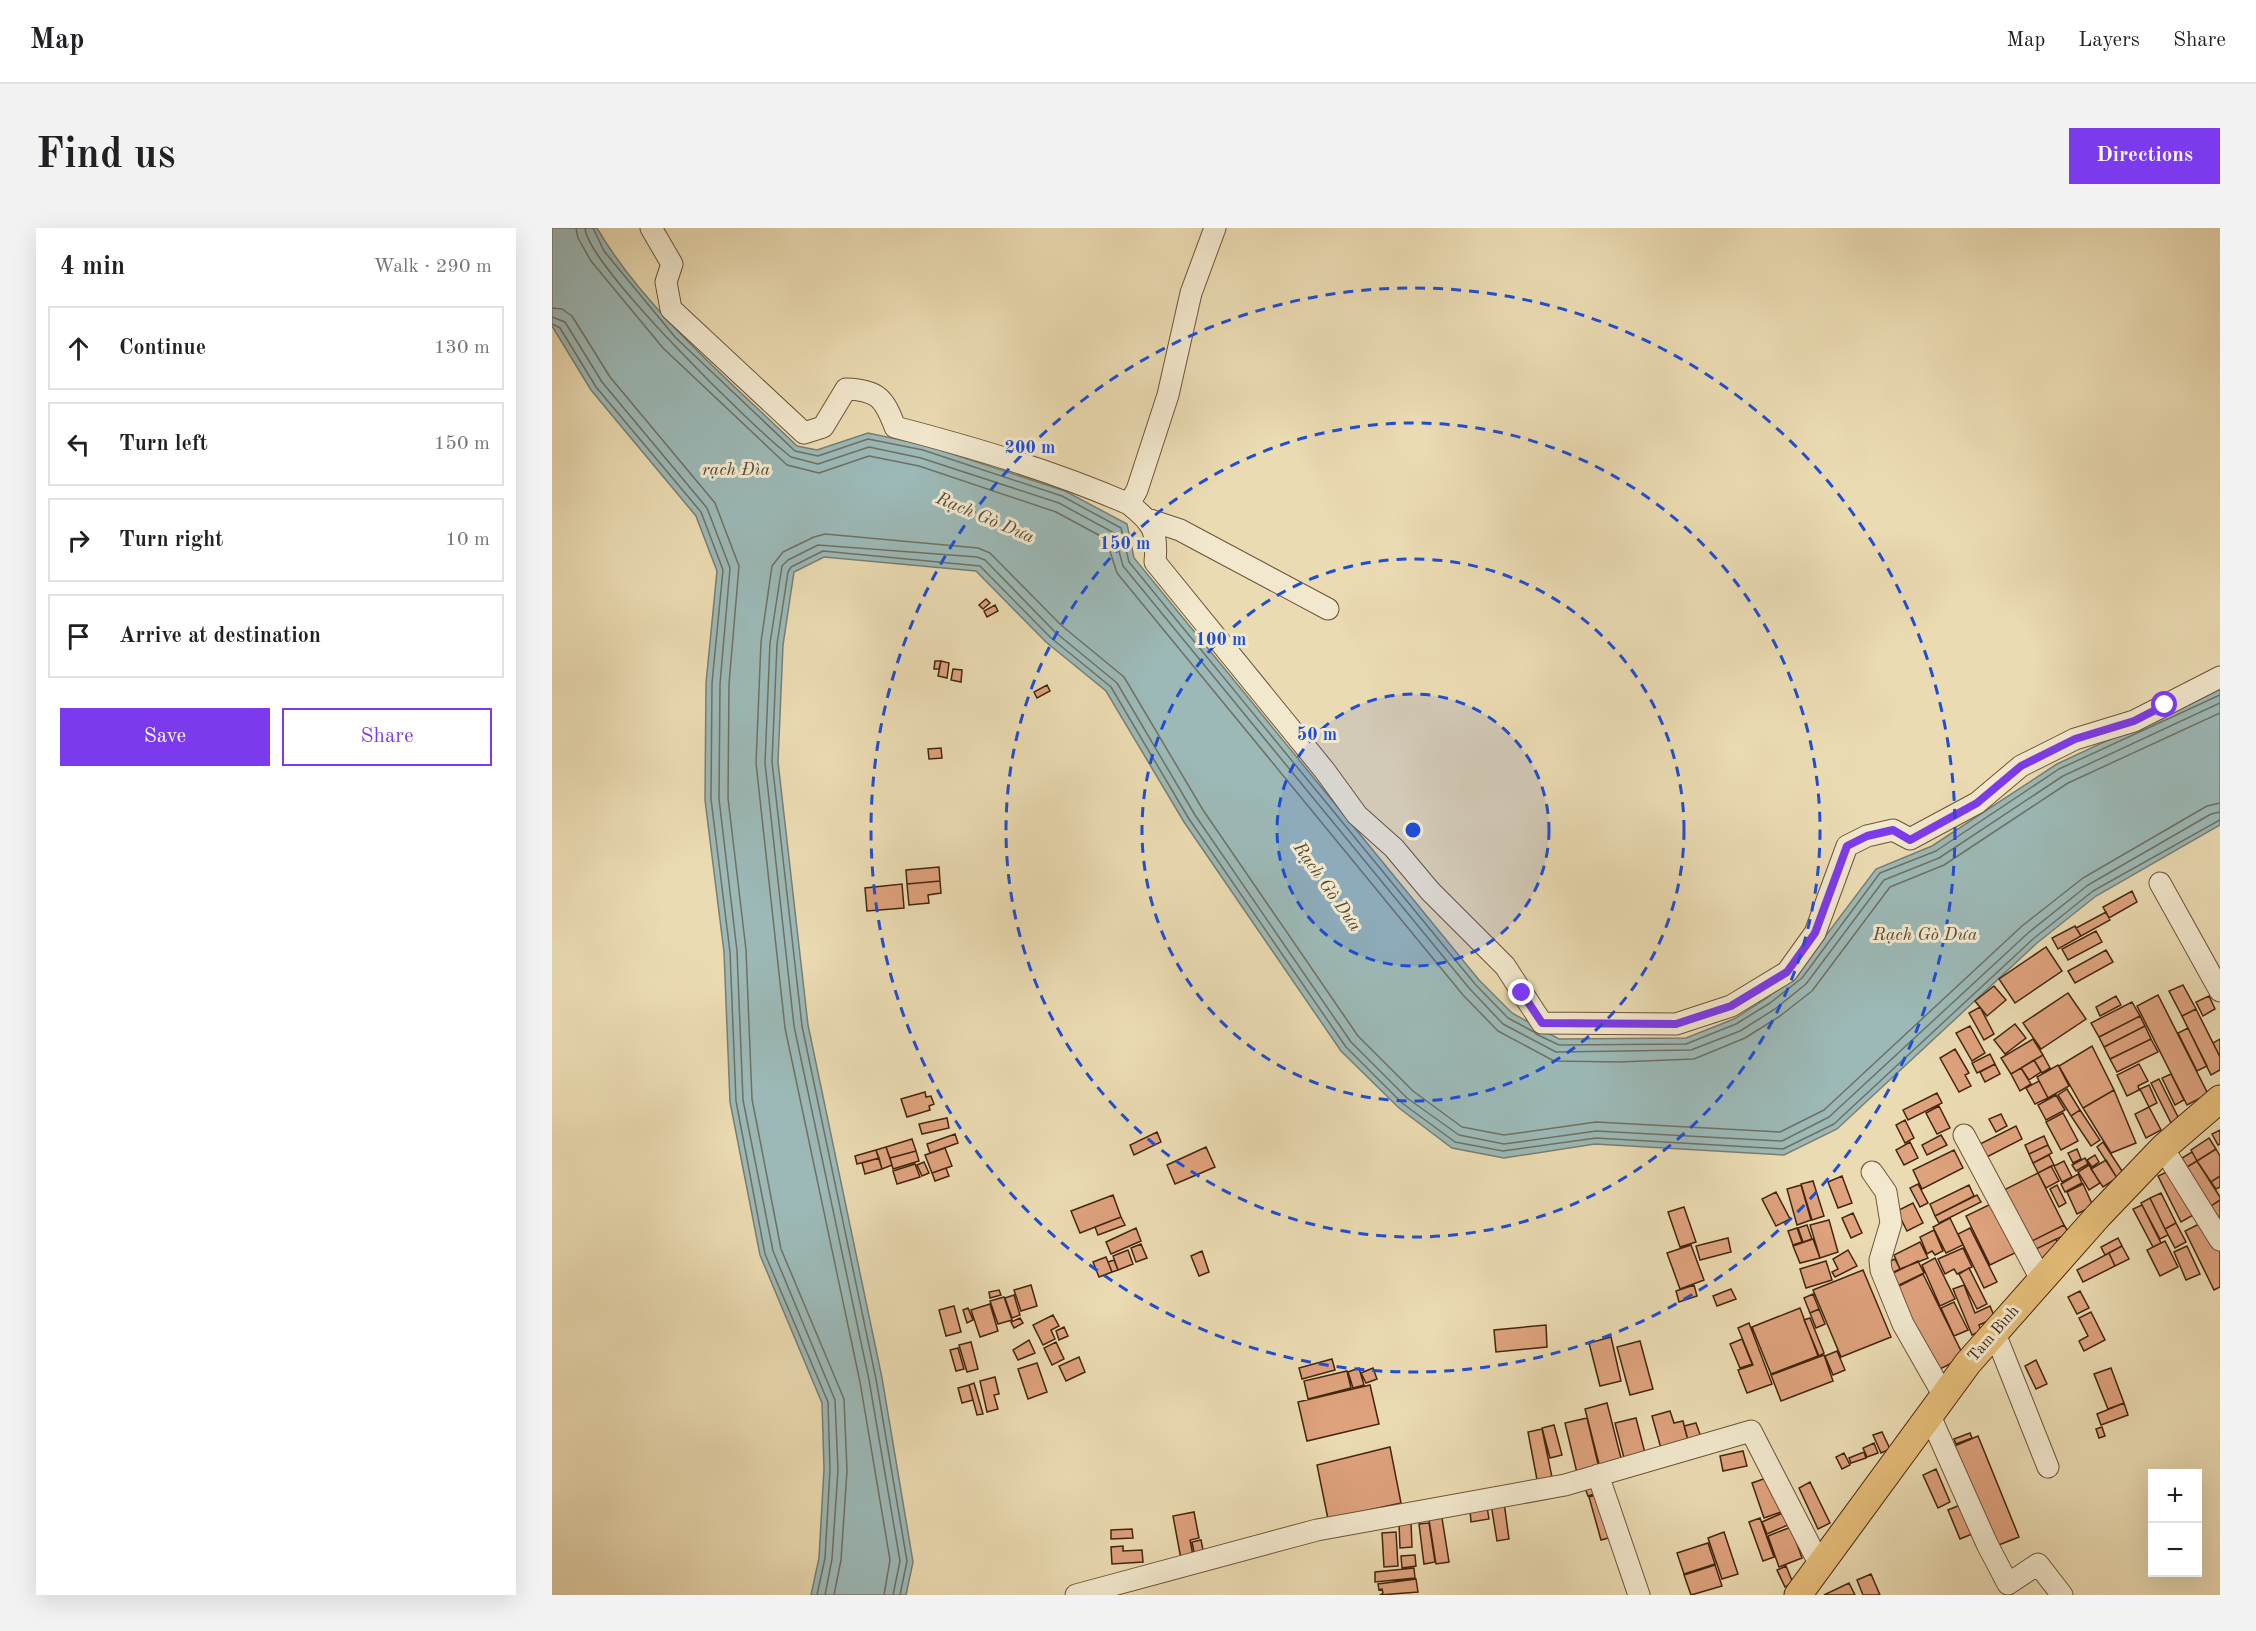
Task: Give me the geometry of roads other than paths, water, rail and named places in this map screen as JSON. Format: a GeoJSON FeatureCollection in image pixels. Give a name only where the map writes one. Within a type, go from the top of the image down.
{"type":"FeatureCollection","features":[{"type":"Feature","properties":{"kind":"main road","name":"Tam Bình"},"geometry":{"type":"LineString","coordinates":[[1798,1595],[1994,1331],[2163,1148],[2220,1100]]}},
{"type":"Feature","properties":{"kind":"street"},"geometry":{"type":"LineString","coordinates":[[651,228],[672,264],[666,282],[671,309],[738,373],[782,410],[804,433],[823,427],[846,389],[862,389],[876,394],[895,427],[993,453],[1088,486],[1129,504],[1150,520],[1180,530],[1328,609]]}},
{"type":"Feature","properties":{"kind":"street"},"geometry":{"type":"LineString","coordinates":[[1129,504],[1137,490],[1168,395],[1191,293],[1215,228]]}},
{"type":"Feature","properties":{"kind":"street"},"geometry":{"type":"LineString","coordinates":[[1150,520],[1157,542],[1155,562],[1174,589],[1239,665],[1357,815],[1394,848],[1430,891],[1505,966],[1542,1023],[1676,1024],[1731,1006],[1787,972],[1815,933],[1847,846],[1867,836],[1893,830],[1910,840],[1977,803],[2021,766],[2075,739],[2134,721],[2220,677]]}},
{"type":"Feature","properties":{"kind":"street"},"geometry":{"type":"LineString","coordinates":[[2160,883],[2220,991]]}},
{"type":"Feature","properties":{"kind":"street"},"geometry":{"type":"LineString","coordinates":[[1964,1135],[2042,1281]]}},
{"type":"Feature","properties":{"kind":"street"},"geometry":{"type":"LineString","coordinates":[[2163,1148],[2220,1240]]}},
{"type":"Feature","properties":{"kind":"street"},"geometry":{"type":"LineString","coordinates":[[1872,1172],[1886,1192],[1891,1223],[1880,1260],[1881,1270],[1937,1406],[1987,1544],[2008,1584],[2038,1564],[2062,1595]]}},
{"type":"Feature","properties":{"kind":"street"},"geometry":{"type":"LineString","coordinates":[[1994,1331],[2048,1467]]}},
{"type":"Feature","properties":{"kind":"street"},"geometry":{"type":"LineString","coordinates":[[1076,1595],[1317,1530],[1565,1485],[1751,1431],[1820,1565]]}},
{"type":"Feature","properties":{"kind":"street"},"geometry":{"type":"LineString","coordinates":[[1598,1475],[1640,1595]]}},
{"type":"Feature","properties":{"kind":"water","name":"Rạch Gò Dưa"},"geometry":{"type":"Polygon","coordinates":[[[552,228],[597,228],[616,258],[663,315],[797,446],[817,450],[868,433],[925,445],[1065,491],[1127,524],[1134,558],[1479,980],[1512,1013],[1559,1039],[1686,1038],[1734,1019],[1767,998],[1797,974],[1876,869],[1932,846],[2057,764],[2220,688],[2220,825],[2096,896],[2037,943],[1837,1129],[1784,1155],[1595,1144],[1504,1158],[1452,1148],[1399,1108],[1341,1051],[1184,822],[1106,691],[1046,642],[976,571],[824,557],[794,572],[783,645],[778,762],[808,1025],[882,1378],[913,1562],[906,1595],[811,1595],[819,1558],[824,1469],[822,1403],[760,1255],[730,1102],[724,952],[705,800],[706,683],[717,571],[696,516],[591,390],[552,326],[552,228]]]}},
{"type":"Feature","properties":{"kind":"water label","name":"rạch Đìa"},"geometry":{"type":"Point","coordinates":[736,470]}}]}
